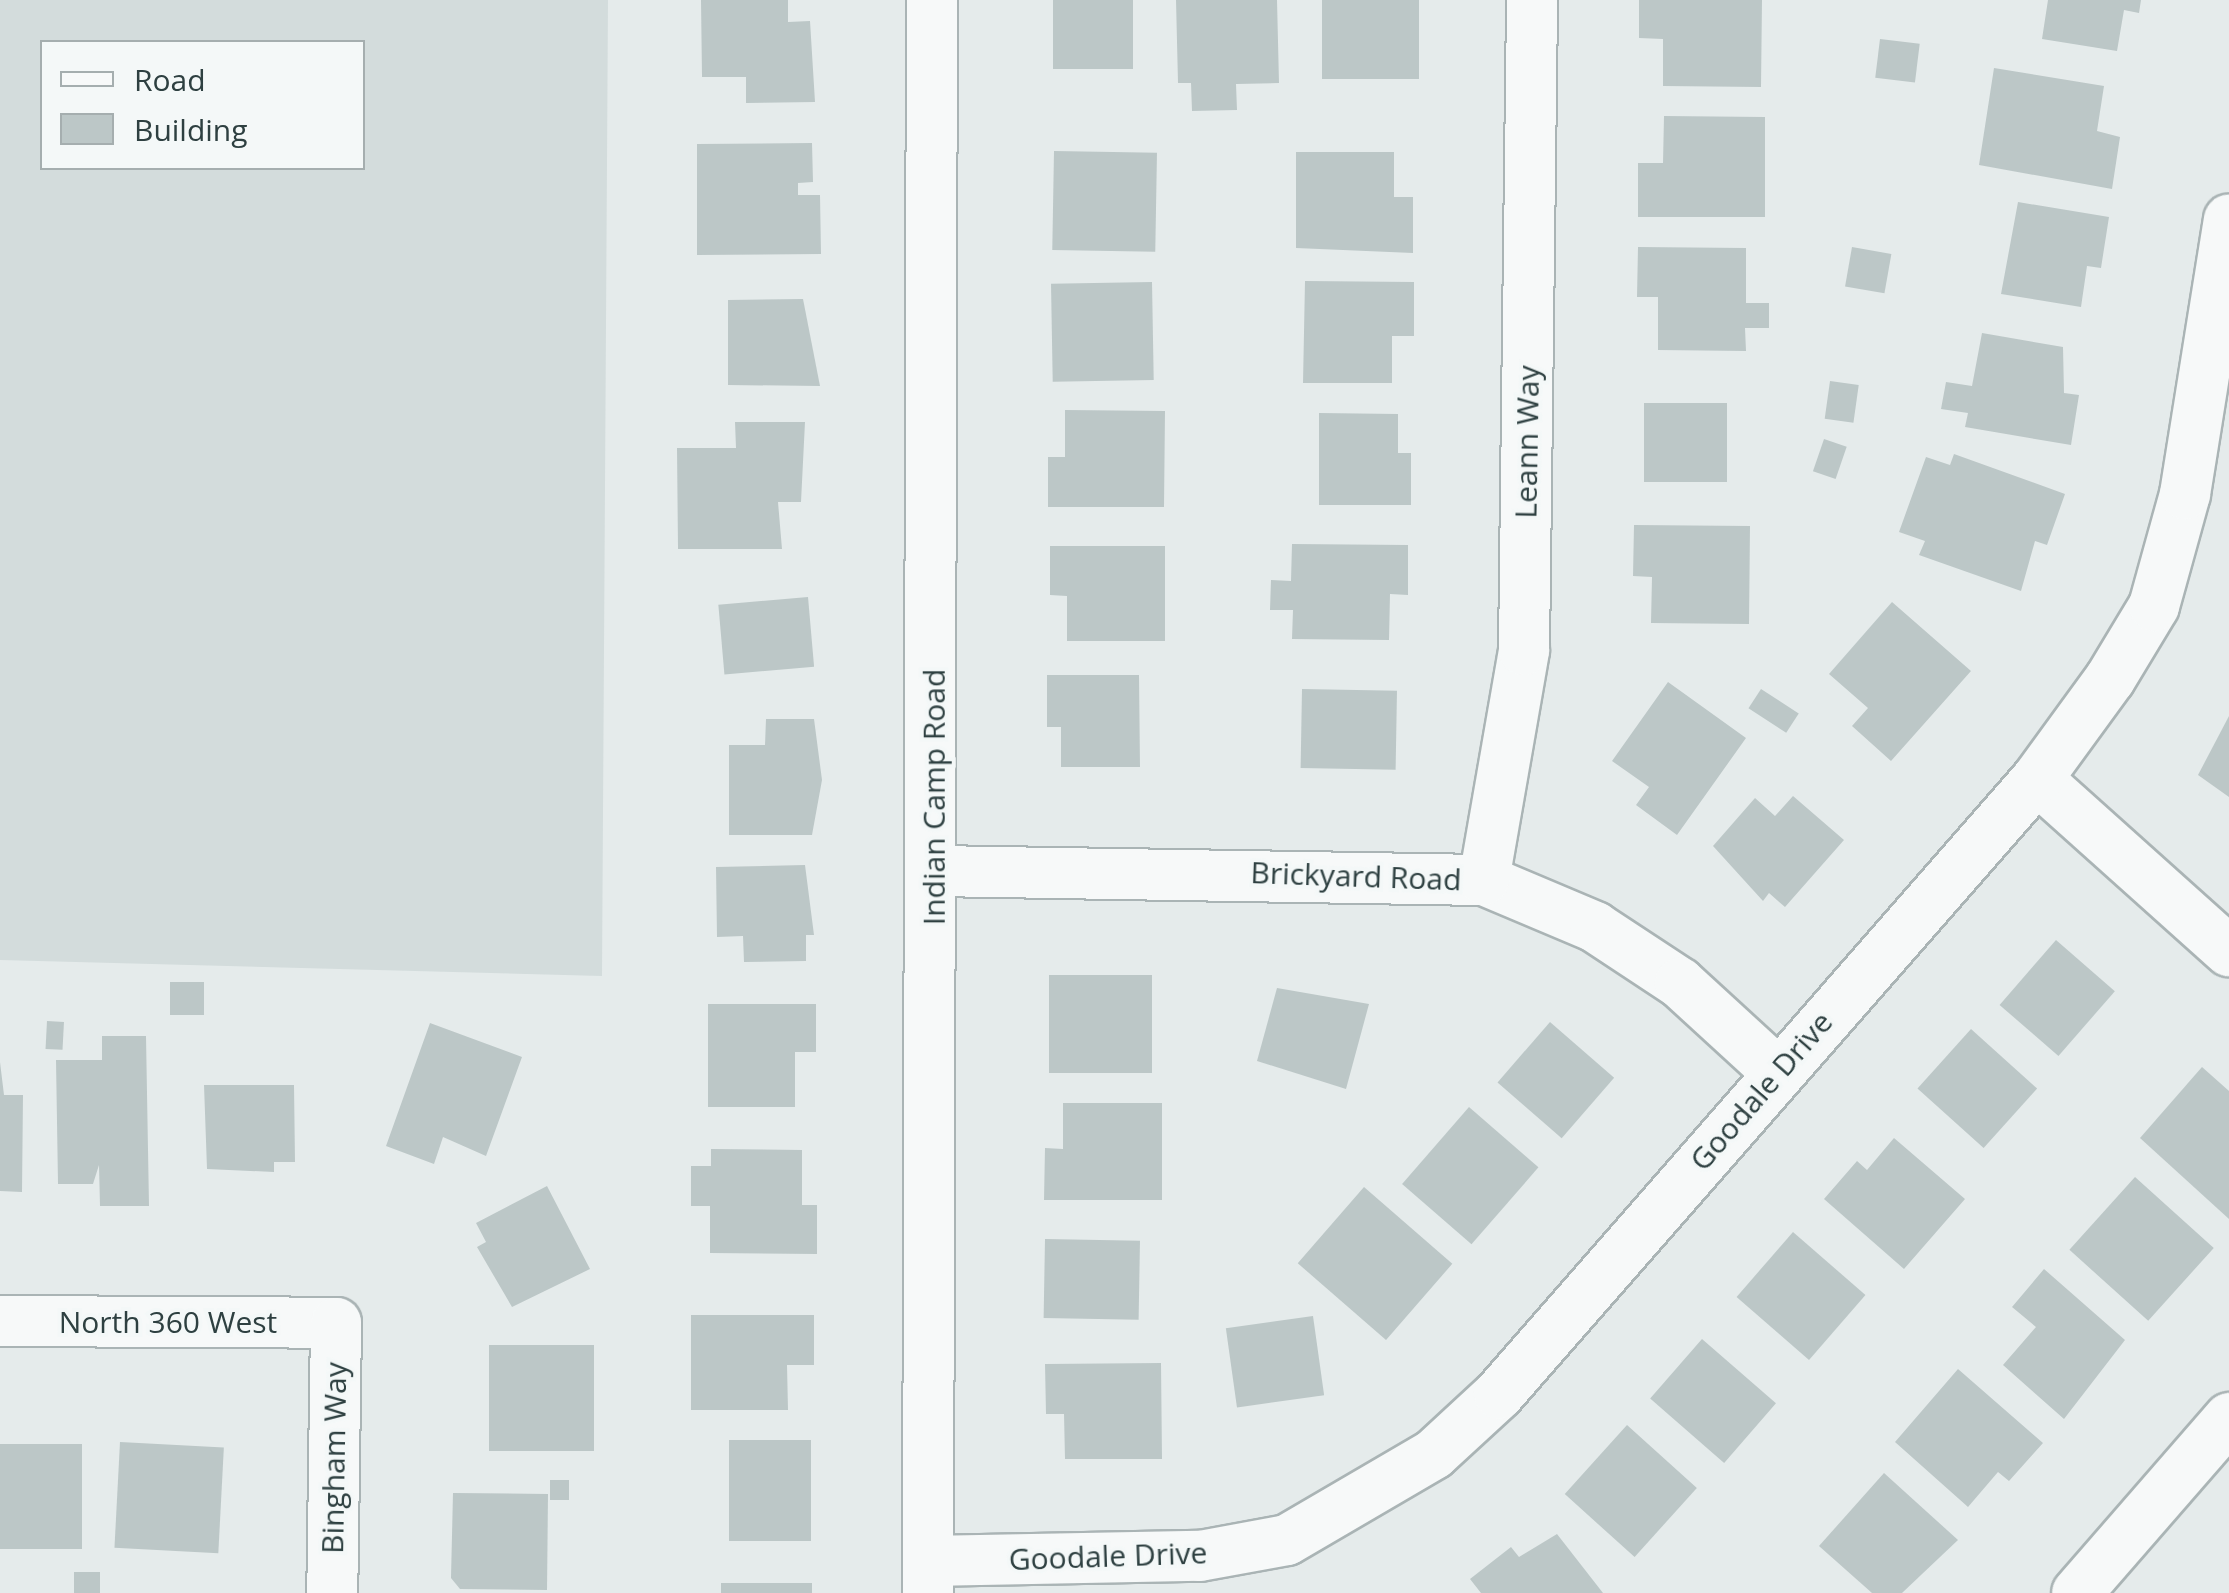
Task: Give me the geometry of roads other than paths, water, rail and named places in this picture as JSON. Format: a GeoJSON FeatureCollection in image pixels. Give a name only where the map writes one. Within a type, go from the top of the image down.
{"type":"FeatureCollection","features":[{"type":"Feature","properties":{"kind":"street","name":"Indian Camp Road"},"geometry":{"type":"LineString","coordinates":[[928,1577],[934,871],[932,0]]}},
{"type":"Feature","properties":{"kind":"street","name":"Leann Way"},"geometry":{"type":"LineString","coordinates":[[1484,880],[1524,650],[1532,0]]}},
{"type":"Feature","properties":{"kind":"street","name":"Goodale Drive"},"geometry":{"type":"LineString","coordinates":[[928,1577],[1200,1556],[1288,1540],[1361,1502],[1434,1454],[1499,1394],[2037,779],[2154,606],[2185,494],[2224,286],[2229,220]]}},
{"type":"Feature","properties":{"kind":"street"},"geometry":{"type":"LineString","coordinates":[[2037,779],[2229,951]]}},
{"type":"Feature","properties":{"kind":"street","name":"Brickyard Road"},"geometry":{"type":"LineString","coordinates":[[934,871],[1484,880],[1595,927],[1680,984],[1777,1072]]}},
{"type":"Feature","properties":{"kind":"street","name":"North 360 West"},"geometry":{"type":"LineString","coordinates":[[0,1321],[336,1323]]}},
{"type":"Feature","properties":{"kind":"street","name":"Bingham Way"},"geometry":{"type":"LineString","coordinates":[[332,1593],[336,1323]]}},
{"type":"Feature","properties":{"kind":"street"},"geometry":{"type":"LineString","coordinates":[[2077,1593],[2229,1418]]}}]}
